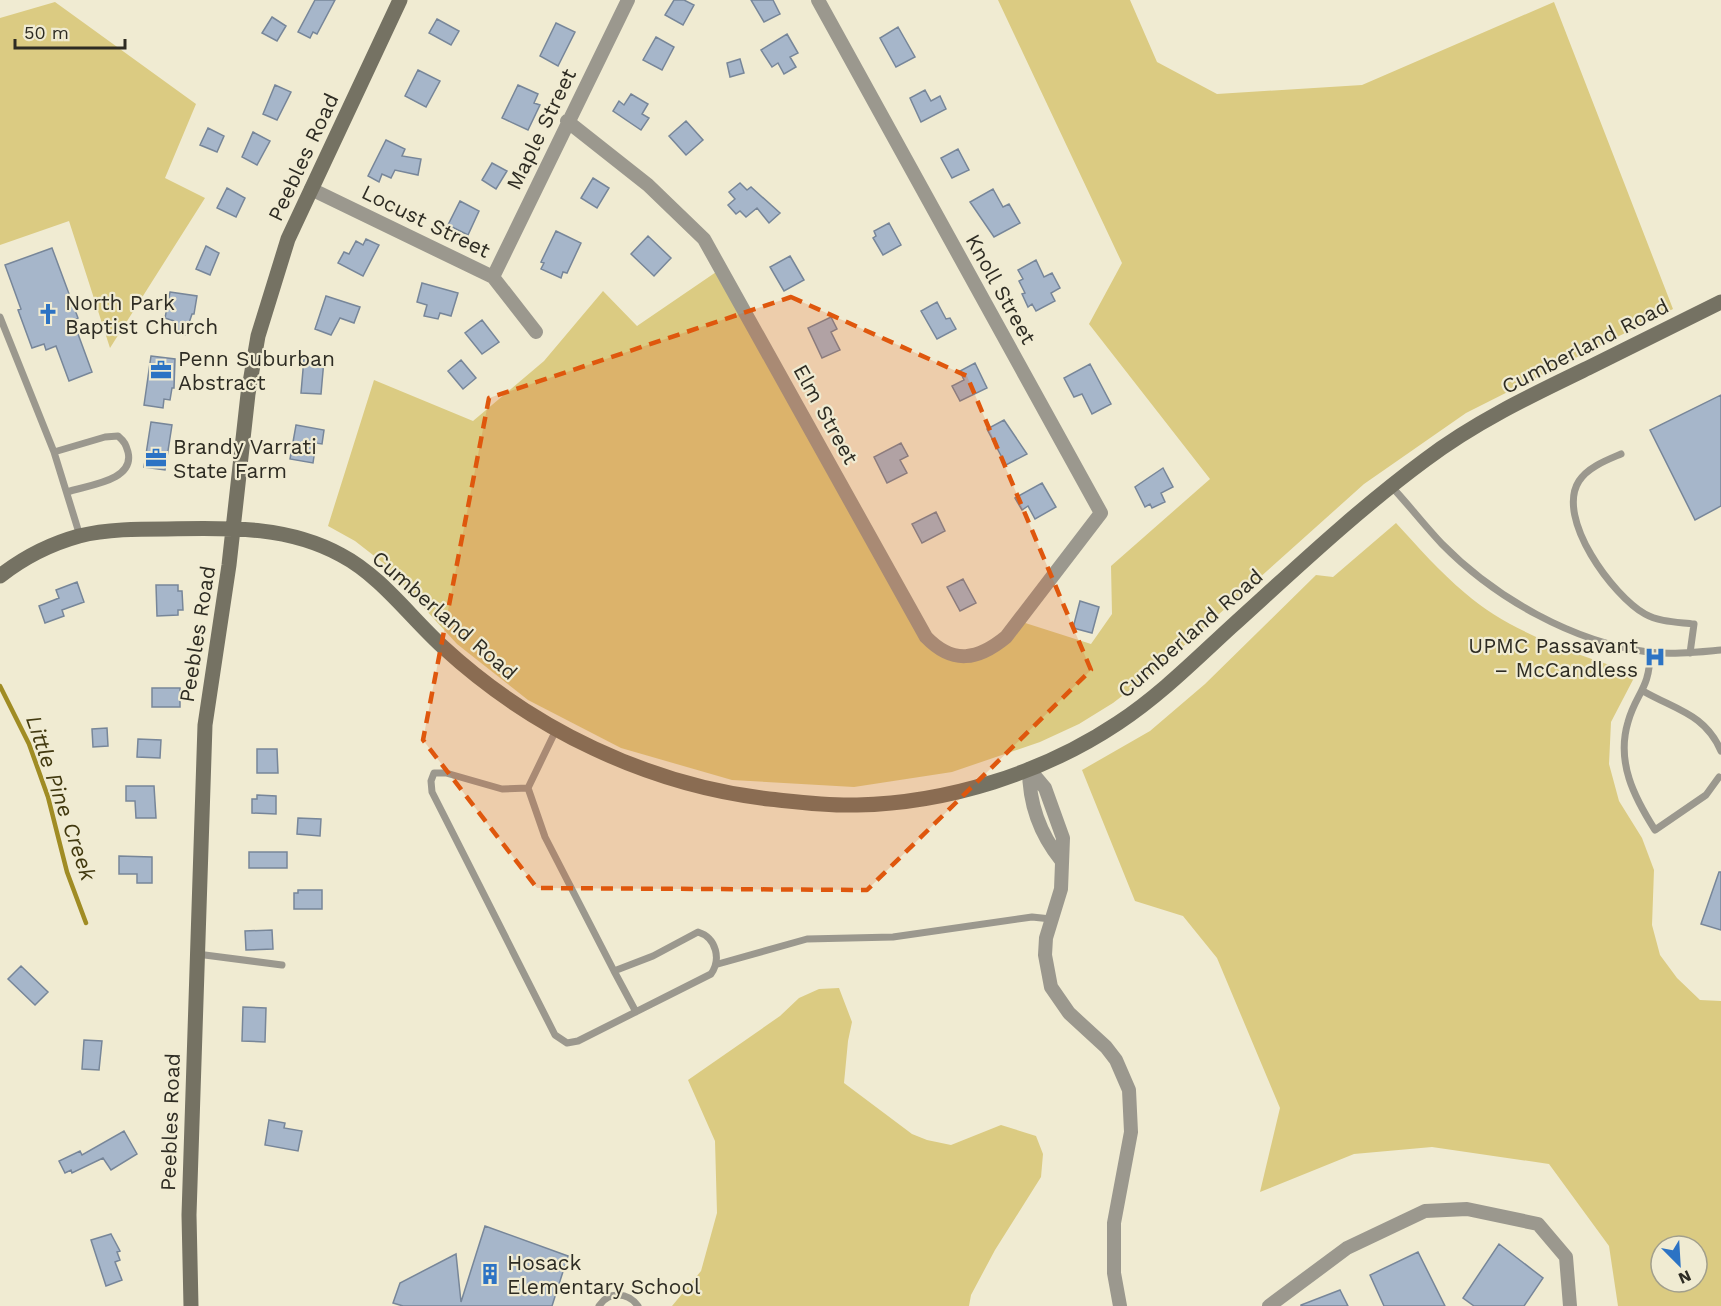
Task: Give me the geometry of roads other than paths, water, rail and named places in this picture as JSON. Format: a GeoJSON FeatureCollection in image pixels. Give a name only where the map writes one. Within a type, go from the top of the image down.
{"type":"FeatureCollection","features":[{"type":"Feature","properties":{"kind":"street","name":"Peebles Road"},"geometry":{"type":"LineString","coordinates":[[191,1306],[189,1215],[205,725],[248,394],[258,336],[288,239],[400,0]]}},
{"type":"Feature","properties":{"kind":"street","name":"Maple Street"},"geometry":{"type":"LineString","coordinates":[[493,277],[567,121],[628,0]]}},
{"type":"Feature","properties":{"kind":"street","name":"Knoll Street"},"geometry":{"type":"LineString","coordinates":[[818,0],[1101,513],[1042,591]]}},
{"type":"Feature","properties":{"kind":"street","name":"Elm Street"},"geometry":{"type":"LineString","coordinates":[[567,121],[656,192],[704,239],[921,628],[940,651],[958,656],[987,651],[1006,637],[1042,591]]}},
{"type":"Feature","properties":{"kind":"street","name":"Locust Street"},"geometry":{"type":"LineString","coordinates":[[310,189],[493,277],[536,332]]}},
{"type":"Feature","properties":{"kind":"street","name":"Cumberland Road"},"geometry":{"type":"LineString","coordinates":[[0,576],[30,556],[80,536],[126,530],[232,528],[284,534],[344,556],[365,571],[443,648],[484,682],[556,730],[640,768],[681,781],[761,798],[818,804],[886,803],[943,794],[1029,770],[1096,736],[1157,694],[1391,486],[1432,454],[1493,416],[1721,302]]}},
{"type":"Feature","properties":{"kind":"street"},"geometry":{"type":"LineString","coordinates":[[1029,770],[1029,795],[1048,844],[1061,860],[1061,889],[1051,920],[1045,955],[1051,987],[1069,1012],[1116,1060],[1129,1090],[1131,1132],[1113,1223],[1114,1273],[1120,1306]]}},
{"type":"Feature","properties":{"kind":"street"},"geometry":{"type":"LineString","coordinates":[[1269,1306],[1347,1248],[1425,1211],[1467,1209],[1538,1224],[1566,1257],[1570,1306]]}},
{"type":"Feature","properties":{"kind":"lane"},"geometry":{"type":"LineString","coordinates":[[0,317],[54,452],[80,536]]}},
{"type":"Feature","properties":{"kind":"lane"},"geometry":{"type":"LineString","coordinates":[[54,452],[105,437],[118,436],[126,443],[130,463],[127,470],[118,476],[67,492]]}},
{"type":"Feature","properties":{"kind":"lane"},"geometry":{"type":"LineString","coordinates":[[1621,454],[1601,463],[1579,479],[1574,490],[1573,512],[1599,567],[1614,590],[1630,605],[1648,616],[1667,622],[1694,624],[1690,653]]}},
{"type":"Feature","properties":{"kind":"lane"},"geometry":{"type":"LineString","coordinates":[[1391,486],[1442,543],[1502,592],[1546,618],[1583,635],[1650,652],[1690,653],[1721,650]]}},
{"type":"Feature","properties":{"kind":"lane"},"geometry":{"type":"LineString","coordinates":[[1650,652],[1649,674],[1644,691],[1628,720],[1624,754],[1632,792],[1655,830],[1706,795],[1719,777]]}},
{"type":"Feature","properties":{"kind":"lane"},"geometry":{"type":"LineString","coordinates":[[1644,691],[1704,724],[1714,735],[1721,751]]}},
{"type":"Feature","properties":{"kind":"lane"},"geometry":{"type":"LineString","coordinates":[[556,730],[528,788],[545,837],[636,1012]]}},
{"type":"Feature","properties":{"kind":"lane"},"geometry":{"type":"LineString","coordinates":[[528,788],[502,789],[446,773],[434,773],[431,782],[432,792],[555,1035],[567,1043],[578,1041],[711,974],[718,964],[807,939],[893,937],[1032,918],[1051,920]]}},
{"type":"Feature","properties":{"kind":"lane"},"geometry":{"type":"LineString","coordinates":[[614,971],[653,956],[698,932],[709,939],[718,964]]}},
{"type":"Feature","properties":{"kind":"lane"},"geometry":{"type":"LineString","coordinates":[[197,954],[282,965]]}},
{"type":"Feature","properties":{"kind":"lane"},"geometry":{"type":"LineString","coordinates":[[599,1306],[607,1298],[621,1294],[628,1296],[638,1306]]}},
{"type":"Feature","properties":{"kind":"waterway","name":"Little Pine Creek"},"geometry":{"type":"LineString","coordinates":[[0,686],[29,744],[48,797],[67,872],[86,923]]}},
{"type":"Feature","properties":{"kind":"place","name":"North Park Baptist Church"},"geometry":{"type":"Point","coordinates":[48,314]}},
{"type":"Feature","properties":{"kind":"place","name":"Penn Suburban Abstract"},"geometry":{"type":"Point","coordinates":[161,370]}},
{"type":"Feature","properties":{"kind":"place","name":"Brandy Varrati State Farm"},"geometry":{"type":"Point","coordinates":[156,458]}},
{"type":"Feature","properties":{"kind":"place","name":"UPMC Passavant – McCandless"},"geometry":{"type":"Point","coordinates":[1655,657]}},
{"type":"Feature","properties":{"kind":"place","name":"Hosack Elementary School"},"geometry":{"type":"Point","coordinates":[490,1274]}}]}
